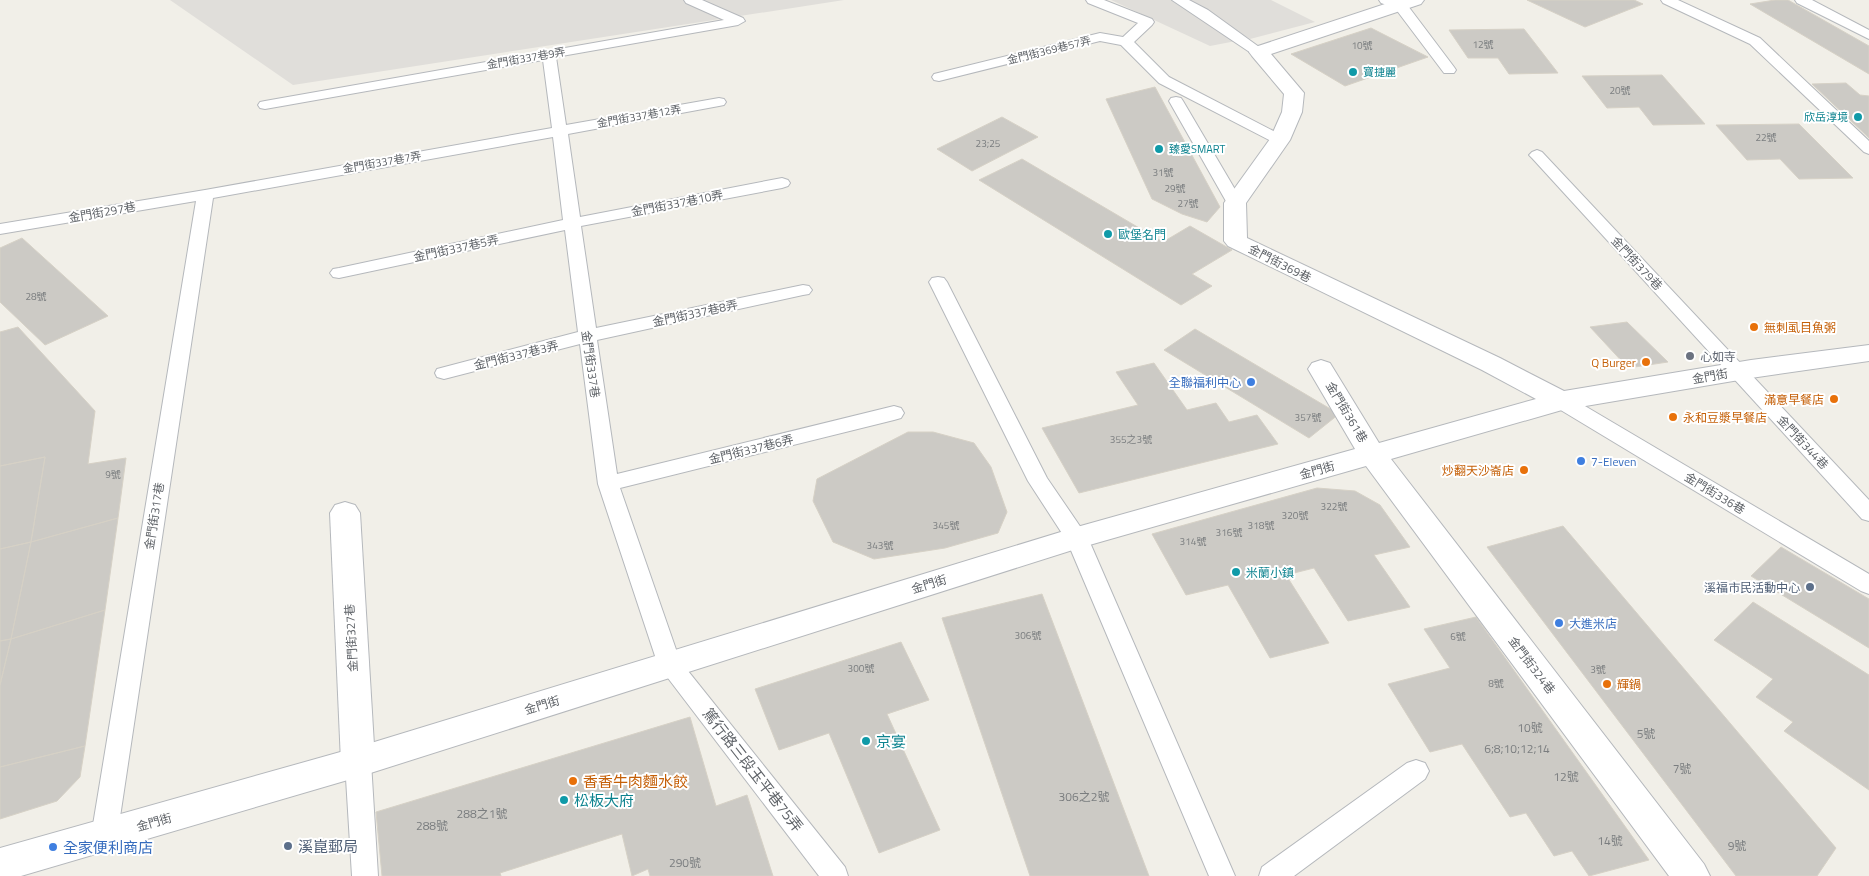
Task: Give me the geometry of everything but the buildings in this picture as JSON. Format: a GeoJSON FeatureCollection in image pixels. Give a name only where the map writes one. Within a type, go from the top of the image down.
{"type":"FeatureCollection","features":[{"type":"Feature","properties":{"kind":"street"},"geometry":{"type":"LineString","coordinates":[[1234,202],[1280,140],[1292,112],[1294,93],[1259,52],[1400,2]]}},
{"type":"Feature","properties":{"kind":"street","name":"金門街369巷"},"geometry":{"type":"LineString","coordinates":[[1234,202],[1236,241],[1491,364],[1561,401]]}},
{"type":"Feature","properties":{"kind":"street","name":"金門街"},"geometry":{"type":"LineString","coordinates":[[0,865],[104,837],[358,762],[1077,538],[1561,401],[1736,372],[1869,353]]}},
{"type":"Feature","properties":{"kind":"street","name":"金門街361巷"},"geometry":{"type":"LineString","coordinates":[[1321,369],[1372,454]]}},
{"type":"Feature","properties":{"kind":"street","name":"金門街324巷"},"geometry":{"type":"LineString","coordinates":[[1372,454],[1691,876]]}},
{"type":"Feature","properties":{"kind":"street","name":"金門街327巷"},"geometry":{"type":"LineString","coordinates":[[345,513],[358,762]]}},
{"type":"Feature","properties":{"kind":"lane","name":"金門街337巷9弄"},"geometry":{"type":"LineString","coordinates":[[264,105],[738,21],[692,0]]}},
{"type":"Feature","properties":{"kind":"lane"},"geometry":{"type":"LineString","coordinates":[[1093,0],[1147,22],[1126,42],[1164,80],[1280,140]]}},
{"type":"Feature","properties":{"kind":"lane"},"geometry":{"type":"LineString","coordinates":[[1179,0],[1203,13],[1259,52]]}},
{"type":"Feature","properties":{"kind":"lane"},"geometry":{"type":"LineString","coordinates":[[1668,0],[1755,41],[1869,149]]}},
{"type":"Feature","properties":{"kind":"lane"},"geometry":{"type":"LineString","coordinates":[[1802,0],[1869,35]]}},
{"type":"Feature","properties":{"kind":"lane"},"geometry":{"type":"LineString","coordinates":[[1400,2],[1449,70]]}},
{"type":"Feature","properties":{"kind":"lane","name":"金門街369巷57弄"},"geometry":{"type":"LineString","coordinates":[[939,77],[1100,37],[1126,42]]}},
{"type":"Feature","properties":{"kind":"lane","name":"金門街337巷"},"geometry":{"type":"LineString","coordinates":[[549,54],[608,484],[670,665]]}},
{"type":"Feature","properties":{"kind":"lane"},"geometry":{"type":"LineString","coordinates":[[1176,101],[1234,202]]}},
{"type":"Feature","properties":{"kind":"lane","name":"金門街337巷12弄"},"geometry":{"type":"LineString","coordinates":[[559,130],[719,102]]}},
{"type":"Feature","properties":{"kind":"lane","name":"金門街337巷7弄"},"geometry":{"type":"LineString","coordinates":[[205,195],[559,130]]}},
{"type":"Feature","properties":{"kind":"lane","name":"金門街379巷"},"geometry":{"type":"LineString","coordinates":[[1537,155],[1736,372]]}},
{"type":"Feature","properties":{"kind":"lane","name":"金門街337巷10弄"},"geometry":{"type":"LineString","coordinates":[[572,223],[782,183]]}},
{"type":"Feature","properties":{"kind":"lane","name":"金門街297巷"},"geometry":{"type":"LineString","coordinates":[[0,229],[205,195]]}},
{"type":"Feature","properties":{"kind":"lane","name":"金門街317巷"},"geometry":{"type":"LineString","coordinates":[[104,837],[205,195]]}},
{"type":"Feature","properties":{"kind":"lane","name":"金門街337巷5弄"},"geometry":{"type":"LineString","coordinates":[[339,273],[572,223]]}},
{"type":"Feature","properties":{"kind":"lane"},"geometry":{"type":"LineString","coordinates":[[938,282],[1038,481],[1077,538],[1222,876]]}},
{"type":"Feature","properties":{"kind":"lane","name":"金門街337巷8弄"},"geometry":{"type":"LineString","coordinates":[[587,336],[803,290]]}},
{"type":"Feature","properties":{"kind":"lane","name":"金門街337巷3弄"},"geometry":{"type":"LineString","coordinates":[[444,373],[587,336]]}},
{"type":"Feature","properties":{"kind":"lane","name":"金門街344巷"},"geometry":{"type":"LineString","coordinates":[[1736,372],[1869,513]]}},
{"type":"Feature","properties":{"kind":"lane","name":"金門街336巷"},"geometry":{"type":"LineString","coordinates":[[1561,401],[1869,585]]}},
{"type":"Feature","properties":{"kind":"lane","name":"金門街337巷6弄"},"geometry":{"type":"LineString","coordinates":[[608,484],[894,413]]}},
{"type":"Feature","properties":{"kind":"lane","name":"篤行路三段玉平巷75弄"},"geometry":{"type":"LineString","coordinates":[[670,665],[835,876]]}},
{"type":"Feature","properties":{"kind":"lane"},"geometry":{"type":"LineString","coordinates":[[358,762],[365,876]]}},
{"type":"Feature","properties":{"kind":"lane"},"geometry":{"type":"LineString","coordinates":[[1272,876],[1416,771]]}},
{"type":"Feature","properties":{"kind":"shaded area"},"geometry":{"type":"Polygon","coordinates":[[[170,0],[844,0],[293,85],[170,0]]]}},
{"type":"Feature","properties":{"kind":"shaded area"},"geometry":{"type":"Polygon","coordinates":[[[1111,0],[1171,0],[1236,41],[1210,46],[1111,0]]]}},
{"type":"Feature","properties":{"kind":"shaded area"},"geometry":{"type":"Polygon","coordinates":[[[1184,0],[1271,0],[1315,22],[1250,39],[1184,0]]]}},
{"type":"Feature","properties":{"kind":"place","name":"寶捷麗"},"geometry":{"type":"Point","coordinates":[1353,72]}},
{"type":"Feature","properties":{"kind":"place","name":"欣岳淳境"},"geometry":{"type":"Point","coordinates":[1858,117]}},
{"type":"Feature","properties":{"kind":"place","name":"臻愛SMART"},"geometry":{"type":"Point","coordinates":[1159,149]}},
{"type":"Feature","properties":{"kind":"place","name":"歐堡名門"},"geometry":{"type":"Point","coordinates":[1108,234]}},
{"type":"Feature","properties":{"kind":"place","name":"無刺虱目魚粥"},"geometry":{"type":"Point","coordinates":[1754,327]}},
{"type":"Feature","properties":{"kind":"place","name":"心如寺"},"geometry":{"type":"Point","coordinates":[1690,356]}},
{"type":"Feature","properties":{"kind":"place","name":"Q Burger"},"geometry":{"type":"Point","coordinates":[1646,362]}},
{"type":"Feature","properties":{"kind":"place","name":"全聯福利中心"},"geometry":{"type":"Point","coordinates":[1251,382]}},
{"type":"Feature","properties":{"kind":"place","name":"滿意早餐店"},"geometry":{"type":"Point","coordinates":[1834,399]}},
{"type":"Feature","properties":{"kind":"place","name":"永和豆漿早餐店"},"geometry":{"type":"Point","coordinates":[1673,417]}},
{"type":"Feature","properties":{"kind":"place","name":"7-Eleven"},"geometry":{"type":"Point","coordinates":[1581,461]}},
{"type":"Feature","properties":{"kind":"place","name":"炒翻天沙崙店"},"geometry":{"type":"Point","coordinates":[1524,470]}},
{"type":"Feature","properties":{"kind":"place","name":"米蘭小鎮"},"geometry":{"type":"Point","coordinates":[1236,572]}},
{"type":"Feature","properties":{"kind":"place","name":"溪福市民活動中心"},"geometry":{"type":"Point","coordinates":[1810,587]}},
{"type":"Feature","properties":{"kind":"place","name":"大進米店"},"geometry":{"type":"Point","coordinates":[1559,623]}},
{"type":"Feature","properties":{"kind":"place","name":"輝鍋"},"geometry":{"type":"Point","coordinates":[1607,684]}},
{"type":"Feature","properties":{"kind":"place","name":"京宴"},"geometry":{"type":"Point","coordinates":[866,741]}},
{"type":"Feature","properties":{"kind":"place","name":"香香牛肉麵水餃"},"geometry":{"type":"Point","coordinates":[573,781]}},
{"type":"Feature","properties":{"kind":"place","name":"松板大府"},"geometry":{"type":"Point","coordinates":[564,800]}},
{"type":"Feature","properties":{"kind":"place","name":"溪崑郵局"},"geometry":{"type":"Point","coordinates":[288,846]}},
{"type":"Feature","properties":{"kind":"place","name":"全家便利商店"},"geometry":{"type":"Point","coordinates":[53,847]}}]}
